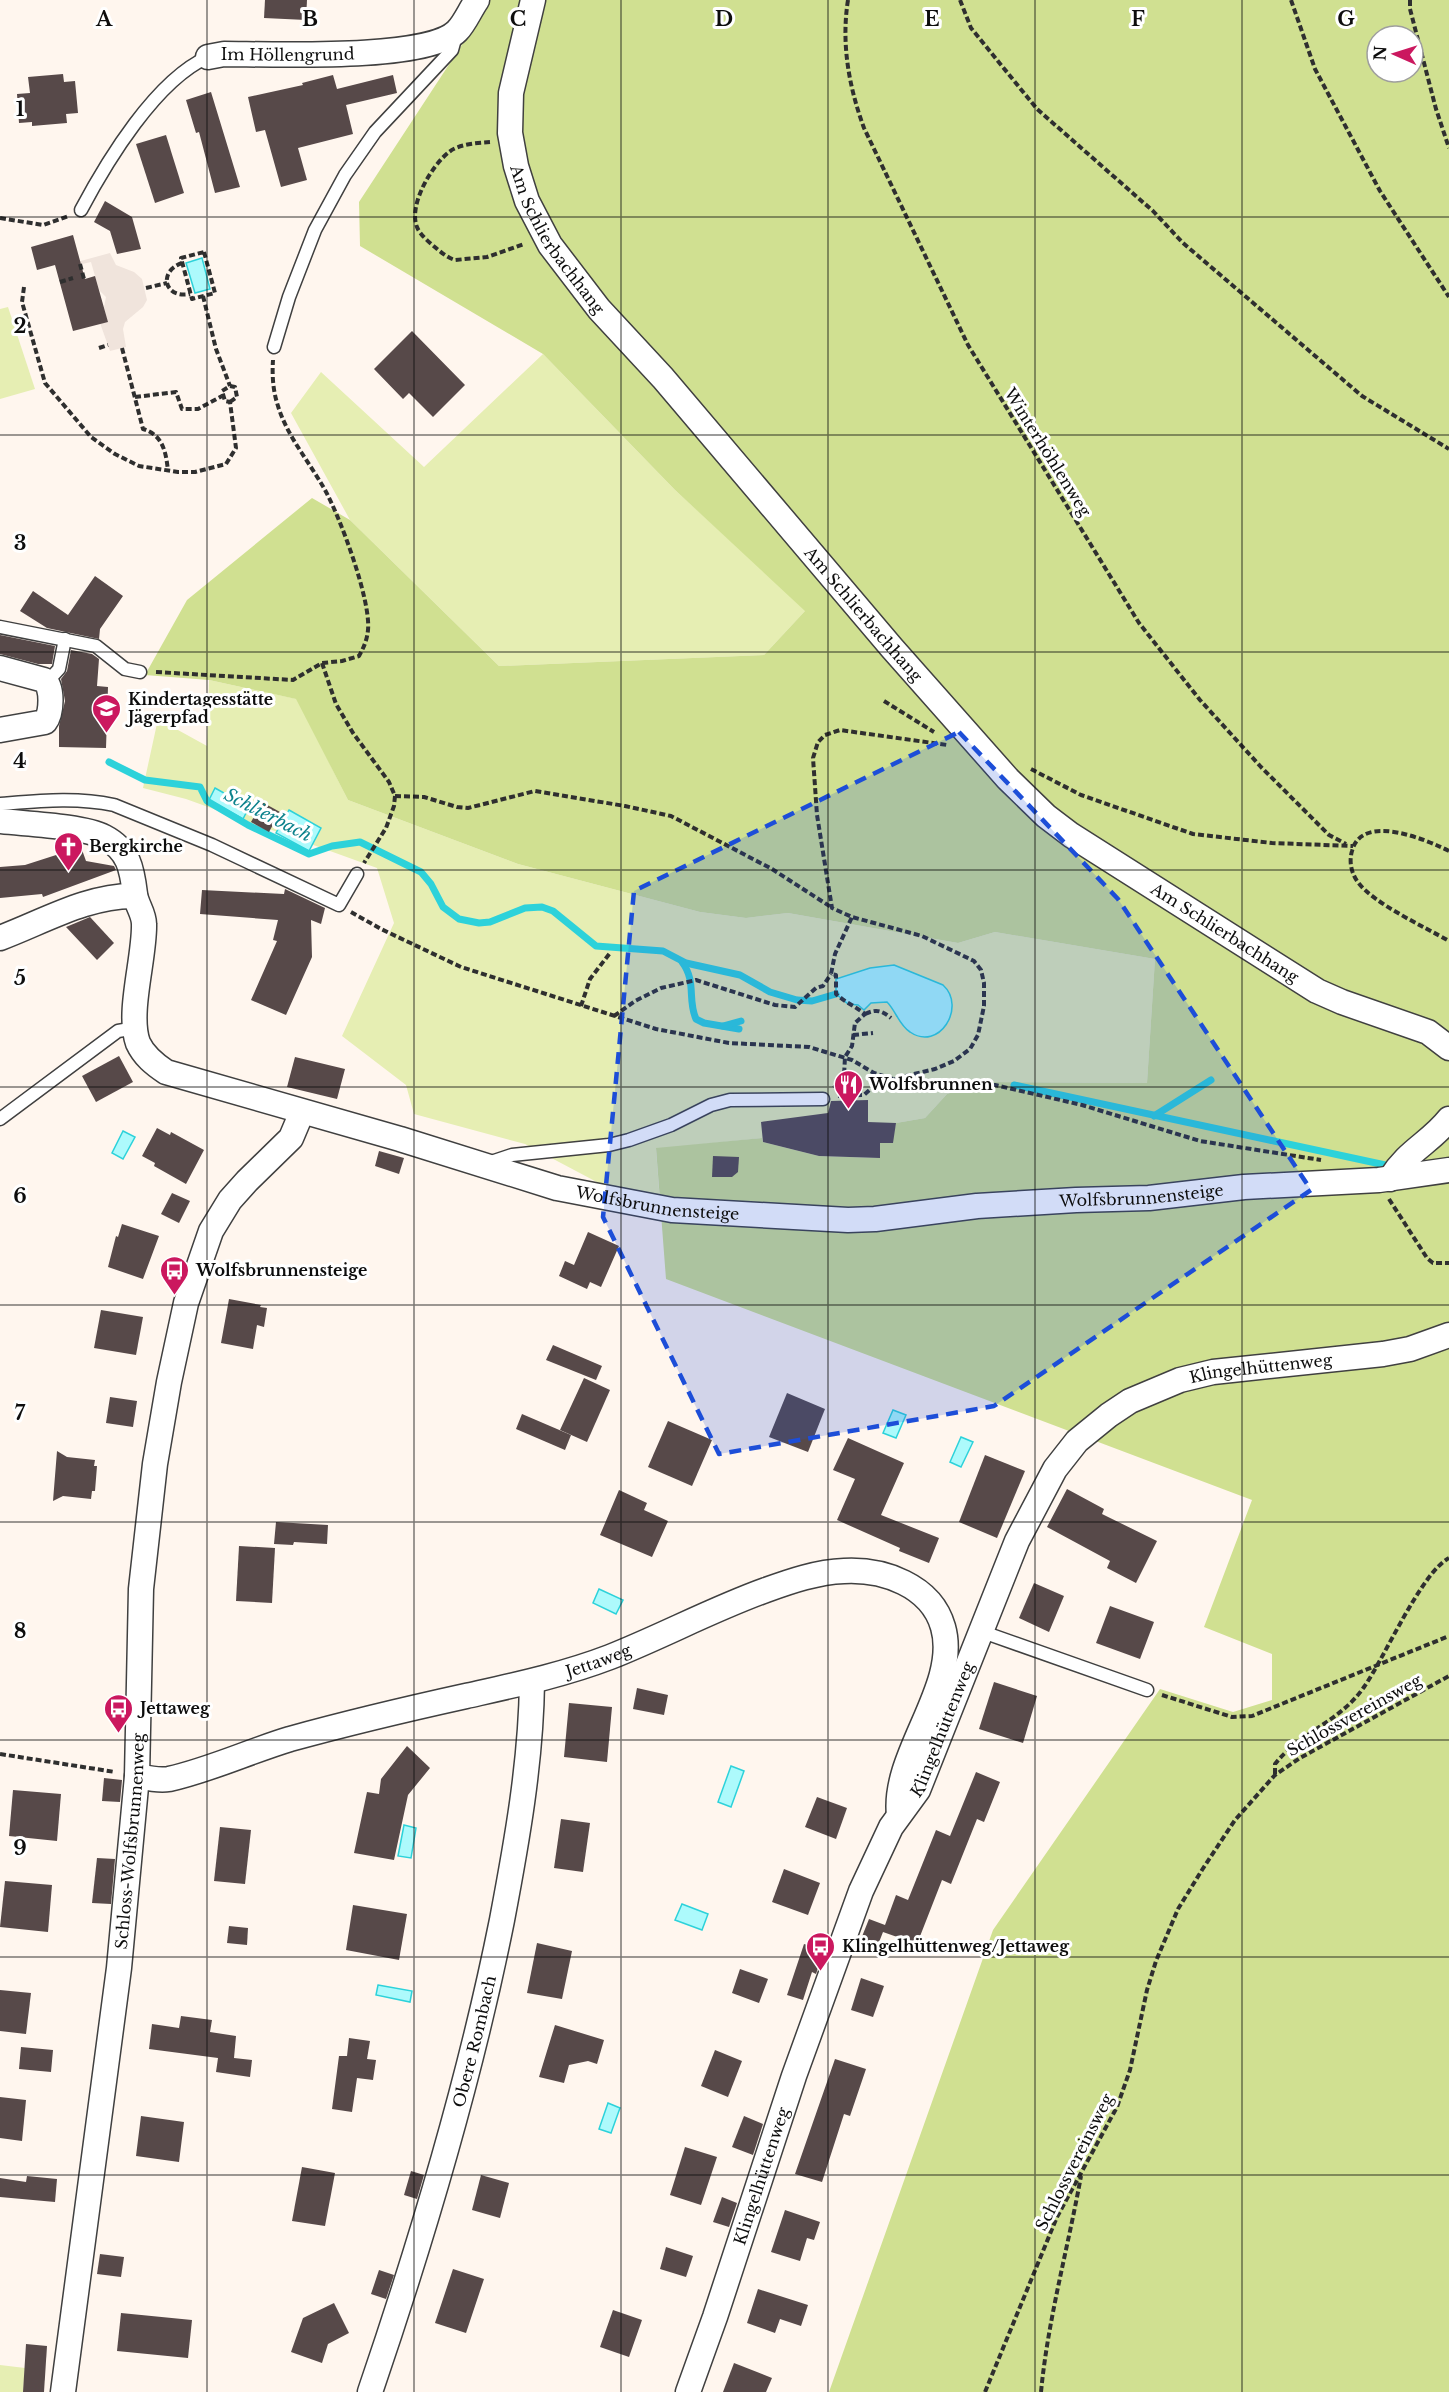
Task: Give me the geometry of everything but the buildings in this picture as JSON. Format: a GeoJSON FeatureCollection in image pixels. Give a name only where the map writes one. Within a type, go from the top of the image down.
{"type":"FeatureCollection","features":[{"type":"Feature","properties":{"kind":"street"},"geometry":{"type":"LineString","coordinates":[[457,32],[477,0]]}},
{"type":"Feature","properties":{"kind":"street","name":"Am Schlierbachhang"},"geometry":{"type":"LineString","coordinates":[[533,0],[511,93],[511,139],[516,166],[527,201],[544,233],[564,265],[599,309],[670,386],[892,648],[1008,779],[1046,816],[1071,835],[1317,991],[1428,1032],[1449,1048]]}},
{"type":"Feature","properties":{"kind":"street","name":"Im Höllengrund"},"geometry":{"type":"LineString","coordinates":[[208,57],[224,54],[355,54],[426,44],[457,32]]}},
{"type":"Feature","properties":{"kind":"street"},"geometry":{"type":"LineString","coordinates":[[0,668],[47,682],[50,689],[49,717],[45,722],[0,730]]}},
{"type":"Feature","properties":{"kind":"street","name":"Wolfsbrunnensteige"},"geometry":{"type":"LineString","coordinates":[[0,821],[89,832],[112,843],[127,859],[135,879],[135,896],[144,924],[136,1028],[143,1052],[152,1063],[166,1072],[556,1188],[642,1205],[694,1212],[848,1220],[875,1219],[977,1206],[1149,1198],[1289,1184],[1384,1179]]}},
{"type":"Feature","properties":{"kind":"street"},"geometry":{"type":"LineString","coordinates":[[0,938],[90,903],[114,897],[135,896]]}},
{"type":"Feature","properties":{"kind":"street","name":"Schloss-Wolfsbrunnenweg"},"geometry":{"type":"LineString","coordinates":[[63,2392],[119,1968],[137,1776],[141,1601],[157,1452],[169,1382],[186,1303],[216,1223],[247,1181],[291,1138],[302,1112]]}},
{"type":"Feature","properties":{"kind":"street"},"geometry":{"type":"LineString","coordinates":[[1384,1179],[1407,1155],[1437,1132],[1449,1119]]}},
{"type":"Feature","properties":{"kind":"street"},"geometry":{"type":"LineString","coordinates":[[1384,1179],[1449,1170]]}},
{"type":"Feature","properties":{"kind":"street","name":"Klingelhüttenweg"},"geometry":{"type":"LineString","coordinates":[[688,2392],[828,1980],[861,1891],[891,1827],[914,1799],[932,1761],[980,1631],[1017,1541],[1048,1479],[1077,1441],[1119,1408],[1165,1385],[1196,1375],[1383,1354],[1410,1349],[1449,1335]]}},
{"type":"Feature","properties":{"kind":"street","name":"Jettaweg"},"geometry":{"type":"LineString","coordinates":[[137,1776],[167,1779],[286,1740],[354,1721],[532,1682],[609,1657],[733,1602],[810,1576],[846,1571],[887,1575],[916,1589],[937,1613],[943,1627],[945,1640],[943,1671],[899,1789],[899,1815]]}},
{"type":"Feature","properties":{"kind":"street","name":"Obere Rombach"},"geometry":{"type":"LineString","coordinates":[[370,2392],[414,2260],[486,1999],[520,1815],[532,1723],[532,1682]]}},
{"type":"Feature","properties":{"kind":"lane"},"geometry":{"type":"LineString","coordinates":[[262,343],[274,347],[315,230],[345,175],[375,132],[452,50],[457,32]]}},
{"type":"Feature","properties":{"kind":"lane","name":"Im Höllengrund"},"geometry":{"type":"LineString","coordinates":[[77,213],[114,154],[153,103],[191,66],[208,57]]}},
{"type":"Feature","properties":{"kind":"lane"},"geometry":{"type":"LineString","coordinates":[[0,627],[99,648],[125,669],[140,672]]}},
{"type":"Feature","properties":{"kind":"lane"},"geometry":{"type":"LineString","coordinates":[[47,682],[59,669],[65,639]]}},
{"type":"Feature","properties":{"kind":"lane"},"geometry":{"type":"LineString","coordinates":[[0,804],[65,799],[114,805],[212,845],[339,905],[357,874]]}},
{"type":"Feature","properties":{"kind":"lane"},"geometry":{"type":"LineString","coordinates":[[0,1119],[118,1031],[136,1028]]}},
{"type":"Feature","properties":{"kind":"lane"},"geometry":{"type":"LineString","coordinates":[[481,1165],[512,1155],[597,1147],[630,1140],[722,1102],[823,1099]]}},
{"type":"Feature","properties":{"kind":"lane"},"geometry":{"type":"LineString","coordinates":[[980,1631],[1147,1690]]}},
{"type":"Feature","properties":{"kind":"path","name":"Winterhöhlenweg"},"geometry":{"type":"LineString","coordinates":[[848,0],[846,34],[851,90],[864,128],[968,345],[1139,622],[1192,691],[1261,767],[1329,835],[1353,846]]}},
{"type":"Feature","properties":{"kind":"path"},"geometry":{"type":"LineString","coordinates":[[960,0],[970,28],[1037,109],[1153,211],[1183,243],[1362,396],[1449,449]]}},
{"type":"Feature","properties":{"kind":"path"},"geometry":{"type":"LineString","coordinates":[[1291,0],[1315,69],[1380,190],[1449,297]]}},
{"type":"Feature","properties":{"kind":"path"},"geometry":{"type":"LineString","coordinates":[[1410,0],[1436,109],[1449,147]]}},
{"type":"Feature","properties":{"kind":"path"},"geometry":{"type":"LineString","coordinates":[[511,139],[472,144],[448,152],[423,186],[417,209],[416,225],[429,242],[455,260],[498,254],[544,233]]}},
{"type":"Feature","properties":{"kind":"path"},"geometry":{"type":"LineString","coordinates":[[0,218],[43,225],[77,213]]}},
{"type":"Feature","properties":{"kind":"path"},"geometry":{"type":"LineString","coordinates":[[204,252],[215,293],[192,299],[190,294],[181,258],[204,252]]}},
{"type":"Feature","properties":{"kind":"path"},"geometry":{"type":"LineString","coordinates":[[182,262],[171,268],[167,275],[167,283],[171,291],[178,295],[190,294]]}},
{"type":"Feature","properties":{"kind":"path"},"geometry":{"type":"LineString","coordinates":[[80,264],[84,279]]}},
{"type":"Feature","properties":{"kind":"path"},"geometry":{"type":"LineString","coordinates":[[60,282],[73,278]]}},
{"type":"Feature","properties":{"kind":"path"},"geometry":{"type":"LineString","coordinates":[[146,288],[167,283]]}},
{"type":"Feature","properties":{"kind":"path"},"geometry":{"type":"LineString","coordinates":[[24,287],[22,302],[45,382],[72,416],[99,443],[115,454],[139,466],[168,471],[195,472],[226,464],[236,448],[230,402]]}},
{"type":"Feature","properties":{"kind":"path"},"geometry":{"type":"LineString","coordinates":[[203,296],[216,349],[230,386],[235,387],[237,397],[230,402]]}},
{"type":"Feature","properties":{"kind":"path"},"geometry":{"type":"LineString","coordinates":[[99,348],[108,345]]}},
{"type":"Feature","properties":{"kind":"path"},"geometry":{"type":"LineString","coordinates":[[140,672],[189,672],[293,680],[322,663],[359,656],[366,645],[369,628],[367,613],[341,524],[326,492],[283,419],[278,406],[272,372],[274,347]]}},
{"type":"Feature","properties":{"kind":"path"},"geometry":{"type":"LineString","coordinates":[[122,348],[143,429],[152,432],[160,441],[166,454],[168,471]]}},
{"type":"Feature","properties":{"kind":"path"},"geometry":{"type":"LineString","coordinates":[[222,396],[222,391],[230,386]]}},
{"type":"Feature","properties":{"kind":"path"},"geometry":{"type":"LineString","coordinates":[[135,397],[176,392],[182,409],[198,409],[222,396]]}},
{"type":"Feature","properties":{"kind":"path"},"geometry":{"type":"LineString","coordinates":[[222,396],[230,402]]}},
{"type":"Feature","properties":{"kind":"path"},"geometry":{"type":"LineString","coordinates":[[322,663],[336,704],[353,733],[389,782],[395,796],[391,817],[374,849]]}},
{"type":"Feature","properties":{"kind":"path"},"geometry":{"type":"LineString","coordinates":[[884,702],[939,735]]}},
{"type":"Feature","properties":{"kind":"path"},"geometry":{"type":"LineString","coordinates":[[832,908],[816,815],[813,758],[818,742],[832,731],[847,730],[958,746],[987,754]]}},
{"type":"Feature","properties":{"kind":"path"},"geometry":{"type":"LineString","coordinates":[[1029,768],[1081,795],[1192,834],[1272,843],[1353,846]]}},
{"type":"Feature","properties":{"kind":"path"},"geometry":{"type":"LineString","coordinates":[[395,796],[424,797],[468,808],[535,791],[671,816],[772,869],[832,908],[921,936],[974,962],[981,970],[984,983],[984,1006],[978,1035],[970,1049],[954,1061],[935,1069],[893,1079]]}},
{"type":"Feature","properties":{"kind":"path"},"geometry":{"type":"LineString","coordinates":[[1449,851],[1415,837],[1387,831],[1364,835],[1355,841],[1350,858],[1352,871],[1367,891],[1449,941]]}},
{"type":"Feature","properties":{"kind":"path"},"geometry":{"type":"LineString","coordinates":[[339,905],[381,929],[461,967],[656,1029],[713,1041],[801,1046],[845,1057],[884,1077],[893,1079],[916,1083],[995,1085],[1082,1104],[1200,1141],[1288,1153],[1329,1162]]}},
{"type":"Feature","properties":{"kind":"path"},"geometry":{"type":"LineString","coordinates":[[852,916],[835,954],[833,974],[836,994],[865,1014]]}},
{"type":"Feature","properties":{"kind":"path"},"geometry":{"type":"LineString","coordinates":[[581,1006],[590,979],[610,953]]}},
{"type":"Feature","properties":{"kind":"path"},"geometry":{"type":"LineString","coordinates":[[614,1016],[649,993],[681,982],[696,980],[775,1005],[791,1007],[800,1005],[816,988],[823,987],[833,974]]}},
{"type":"Feature","properties":{"kind":"path"},"geometry":{"type":"LineString","coordinates":[[844,1076],[845,1057],[852,1046],[855,1023],[874,1010],[883,1011],[891,1018]]}},
{"type":"Feature","properties":{"kind":"path"},"geometry":{"type":"LineString","coordinates":[[853,1035],[873,1034]]}},
{"type":"Feature","properties":{"kind":"path"},"geometry":{"type":"LineString","coordinates":[[836,1096],[864,1095],[884,1077]]}},
{"type":"Feature","properties":{"kind":"path"},"geometry":{"type":"LineString","coordinates":[[1384,1179],[1427,1258],[1433,1263],[1449,1263]]}},
{"type":"Feature","properties":{"kind":"path"},"geometry":{"type":"LineString","coordinates":[[1275,1775],[1275,1764],[1278,1760],[1299,1741],[1347,1708],[1378,1665],[1424,1585],[1449,1558]]}},
{"type":"Feature","properties":{"kind":"path"},"geometry":{"type":"LineString","coordinates":[[1147,1690],[1232,1717],[1242,1718],[1277,1707],[1449,1636]]}},
{"type":"Feature","properties":{"kind":"path","name":"Schlossvereinsweg"},"geometry":{"type":"LineString","coordinates":[[985,2392],[1025,2300],[1053,2225],[1113,2117],[1125,2088],[1147,1990],[1169,1929],[1202,1870],[1235,1820],[1275,1775],[1300,1758],[1449,1676]]}},
{"type":"Feature","properties":{"kind":"path"},"geometry":{"type":"LineString","coordinates":[[0,1754],[43,1759],[137,1776]]}},
{"type":"Feature","properties":{"kind":"path"},"geometry":{"type":"LineString","coordinates":[[1041,2392],[1043,2364],[1082,2172]]}},
{"type":"Feature","properties":{"kind":"highlighted area"},"geometry":{"type":"Polygon","coordinates":[[[959,732],[1118,899],[1311,1190],[994,1406],[719,1454],[603,1217],[634,891],[959,732]]]}},
{"type":"Feature","properties":{"kind":"green space"},"geometry":{"type":"Polygon","coordinates":[[[488,0],[1449,0],[1449,2392],[829,2392],[993,1930],[1160,1689],[1233,1712],[1272,1700],[1272,1654],[1204,1627],[1252,1500],[666,1279],[656,1148],[762,1138],[763,1142],[819,1156],[879,1158],[880,1143],[892,1143],[896,1123],[925,1118],[947,1094],[983,1082],[1147,1083],[1155,959],[995,932],[958,943],[788,913],[746,918],[700,912],[518,864],[348,800],[296,699],[209,680],[145,675],[187,600],[312,498],[350,520],[499,666],[764,655],[805,611],[675,490],[543,354],[360,246],[359,202],[482,14],[488,0]]]}},
{"type":"Feature","properties":{"kind":"green space"},"geometry":{"type":"Polygon","coordinates":[[[8,307],[35,389],[0,399],[0,309],[8,307]]]}},
{"type":"Feature","properties":{"kind":"green space"},"geometry":{"type":"Polygon","coordinates":[[[543,354],[675,490],[806,610],[764,655],[499,666],[350,520],[291,413],[321,372],[424,467],[543,354]]]}},
{"type":"Feature","properties":{"kind":"green space"},"geometry":{"type":"Polygon","coordinates":[[[209,680],[297,699],[348,800],[518,864],[700,912],[746,918],[788,913],[958,943],[995,932],[1155,959],[1147,1083],[983,1082],[947,1094],[925,1118],[896,1123],[893,1143],[880,1158],[819,1156],[763,1142],[762,1138],[656,1149],[661,1216],[525,1144],[414,1114],[406,1085],[342,1036],[394,923],[377,868],[186,799],[143,788],[158,719],[207,746],[209,680]]]}},
{"type":"Feature","properties":{"kind":"green space"},"geometry":{"type":"Polygon","coordinates":[[[0,2365],[25,2368],[23,2392],[0,2392],[0,2365]]]}},
{"type":"Feature","properties":{"kind":"shaded area"},"geometry":{"type":"Polygon","coordinates":[[[110,253],[116,265],[134,272],[142,279],[147,300],[143,307],[125,322],[123,329],[126,347],[110,351],[100,323],[107,321],[104,307],[106,297],[99,290],[91,262],[78,265],[77,262],[110,253]]]}},
{"type":"Feature","properties":{"kind":"water"},"geometry":{"type":"Polygon","coordinates":[[[202,258],[210,289],[195,293],[186,263],[202,258]]]}},
{"type":"Feature","properties":{"kind":"water"},"geometry":{"type":"Polygon","coordinates":[[[215,788],[249,807],[243,819],[209,800],[215,788]]]}},
{"type":"Feature","properties":{"kind":"water"},"geometry":{"type":"Polygon","coordinates":[[[289,810],[321,828],[309,851],[276,833],[289,810]]]}},
{"type":"Feature","properties":{"kind":"water","name":"Wolfsbrunnen"},"geometry":{"type":"Polygon","coordinates":[[[894,965],[943,985],[950,994],[951,1015],[940,1032],[921,1037],[906,1029],[887,1002],[871,1003],[864,1010],[858,1005],[848,1004],[836,994],[836,979],[870,968],[894,965]]]}},
{"type":"Feature","properties":{"kind":"water"},"geometry":{"type":"Polygon","coordinates":[[[123,1131],[135,1137],[123,1159],[112,1153],[123,1131]]]}},
{"type":"Feature","properties":{"kind":"water"},"geometry":{"type":"Polygon","coordinates":[[[893,1410],[906,1415],[896,1438],[883,1433],[893,1410]]]}},
{"type":"Feature","properties":{"kind":"water"},"geometry":{"type":"Polygon","coordinates":[[[961,1437],[973,1442],[961,1467],[950,1462],[961,1437]]]}},
{"type":"Feature","properties":{"kind":"water"},"geometry":{"type":"Polygon","coordinates":[[[599,1589],[623,1600],[616,1614],[593,1603],[599,1589]]]}},
{"type":"Feature","properties":{"kind":"water"},"geometry":{"type":"Polygon","coordinates":[[[731,1766],[744,1771],[731,1807],[718,1802],[731,1766]]]}},
{"type":"Feature","properties":{"kind":"water"},"geometry":{"type":"Polygon","coordinates":[[[404,1825],[416,1828],[411,1858],[398,1856],[404,1825]]]}},
{"type":"Feature","properties":{"kind":"water"},"geometry":{"type":"Polygon","coordinates":[[[682,1904],[708,1914],[702,1930],[675,1920],[682,1904]]]}},
{"type":"Feature","properties":{"kind":"water"},"geometry":{"type":"Polygon","coordinates":[[[378,1985],[412,1991],[410,2002],[376,1995],[378,1985]]]}},
{"type":"Feature","properties":{"kind":"water"},"geometry":{"type":"Polygon","coordinates":[[[608,2103],[620,2108],[611,2133],[599,2129],[608,2103]]]}},
{"type":"Feature","properties":{"kind":"waterway","name":"Schlierbach"},"geometry":{"type":"LineString","coordinates":[[109,762],[145,780],[200,787],[207,801],[248,825],[309,854],[332,846],[360,842],[421,872],[431,884],[443,907],[459,919],[479,923],[490,922],[525,908],[542,907],[553,911],[596,946],[663,951],[686,963],[740,975],[770,992],[797,1000],[812,1001],[836,994]]}},
{"type":"Feature","properties":{"kind":"waterway"},"geometry":{"type":"LineString","coordinates":[[682,962],[687,969],[691,984],[693,1012],[696,1019],[704,1023],[739,1029]]}},
{"type":"Feature","properties":{"kind":"waterway"},"geometry":{"type":"LineString","coordinates":[[723,1026],[741,1021]]}},
{"type":"Feature","properties":{"kind":"waterway"},"geometry":{"type":"LineString","coordinates":[[1154,1116],[1211,1080]]}},
{"type":"Feature","properties":{"kind":"waterway"},"geometry":{"type":"LineString","coordinates":[[1014,1085],[1390,1166]]}},
{"type":"Feature","properties":{"kind":"place","name":"Kindertagesstätte Jägerpfad"},"geometry":{"type":"Point","coordinates":[107,734]}},
{"type":"Feature","properties":{"kind":"place","name":"Bergkirche"},"geometry":{"type":"Point","coordinates":[68,872]}},
{"type":"Feature","properties":{"kind":"place","name":"Wolfsbrunnen"},"geometry":{"type":"Point","coordinates":[848,1110]}},
{"type":"Feature","properties":{"kind":"place","name":"Wolfsbrunnensteige"},"geometry":{"type":"Point","coordinates":[175,1296]}},
{"type":"Feature","properties":{"kind":"place","name":"Jettaweg"},"geometry":{"type":"Point","coordinates":[119,1734]}},
{"type":"Feature","properties":{"kind":"place","name":"Klingelhüttenweg/Jettaweg"},"geometry":{"type":"Point","coordinates":[821,1972]}}]}
